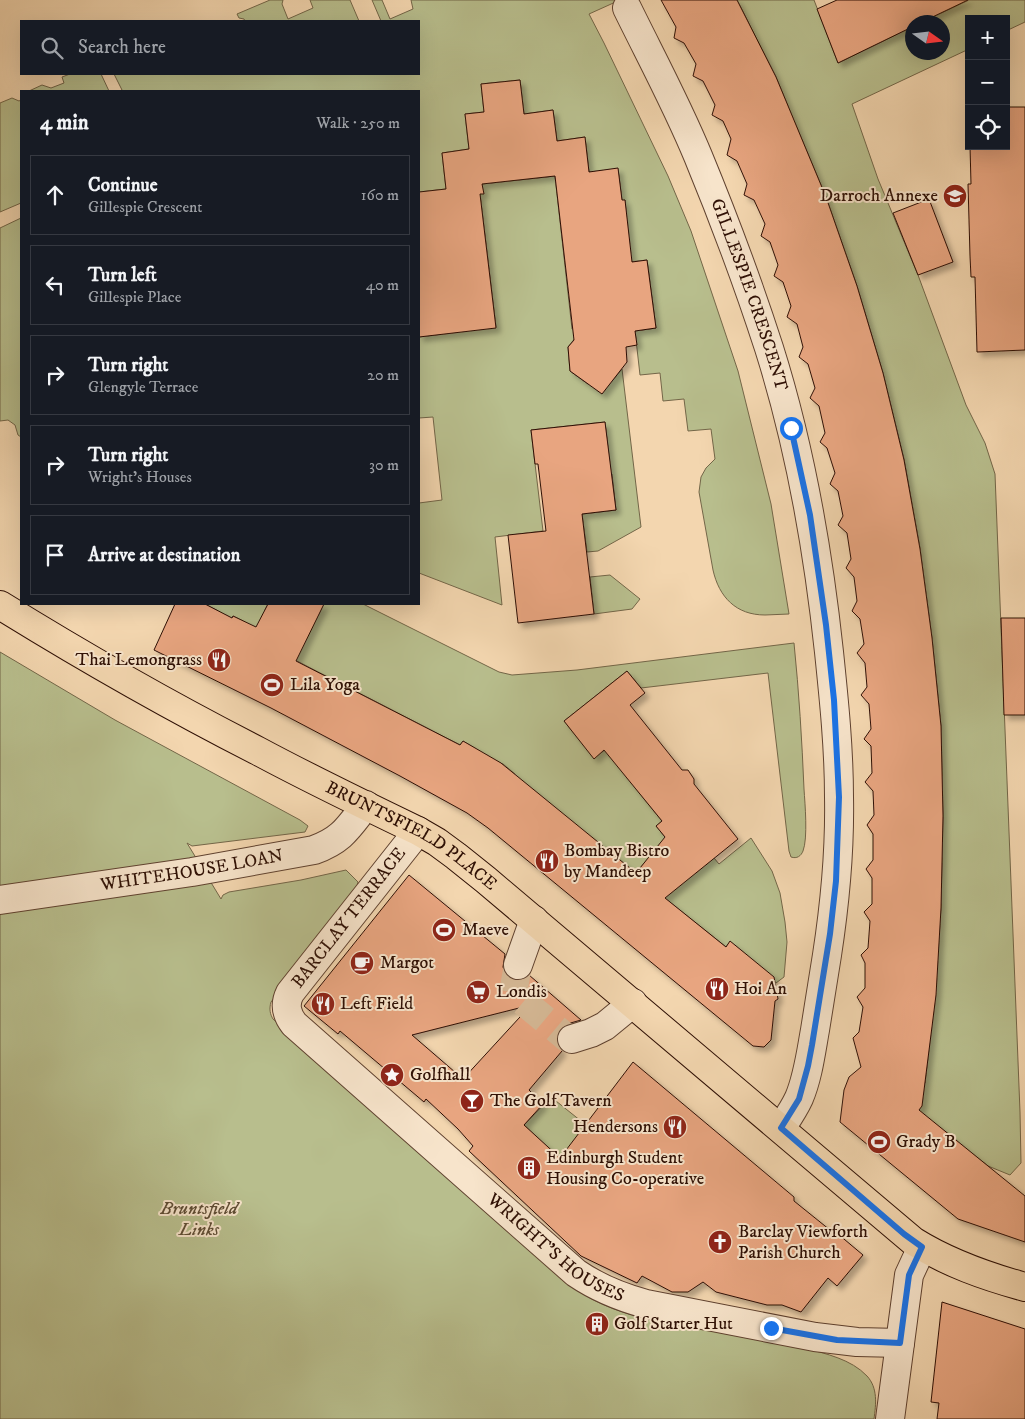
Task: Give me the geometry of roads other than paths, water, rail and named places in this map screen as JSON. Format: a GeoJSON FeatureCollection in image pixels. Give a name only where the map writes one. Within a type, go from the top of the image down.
{"type":"FeatureCollection","features":[{"type":"Feature","properties":{"kind":"main road","name":"BRUNTSFIELD PLACE"},"geometry":{"type":"LineString","coordinates":[[0,605],[151,693],[258,751],[437,842],[534,920],[922,1247],[968,1269],[1025,1287]]}},
{"type":"Feature","properties":{"kind":"street","name":"GILLESPIE CRESCENT"},"geometry":{"type":"LineString","coordinates":[[627,8],[697,154],[740,264],[769,349],[791,428],[810,515],[821,587],[834,700],[838,762],[839,833],[836,881],[829,942],[808,1066],[799,1099],[781,1128]]}},
{"type":"Feature","properties":{"kind":"street","name":"WHITEHOUSE LOAN"},"geometry":{"type":"LineString","coordinates":[[0,900],[192,872],[314,850],[340,837],[366,805]]}},
{"type":"Feature","properties":{"kind":"street","name":"BARCLAY TERRACE"},"geometry":{"type":"LineString","coordinates":[[286,1007],[292,990],[418,831]]}},
{"type":"Feature","properties":{"kind":"street"},"geometry":{"type":"LineString","coordinates":[[518,965],[534,920]]}},
{"type":"Feature","properties":{"kind":"street"},"geometry":{"type":"LineString","coordinates":[[572,1039],[605,1026],[633,1003]]}},
{"type":"Feature","properties":{"kind":"street","name":"WRIGHT'S HOUSES"},"geometry":{"type":"LineString","coordinates":[[286,1007],[288,1016],[294,1024],[576,1273],[594,1285],[610,1293],[639,1302],[771,1328],[837,1340],[900,1343]]}},
{"type":"Feature","properties":{"kind":"street"},"geometry":{"type":"LineString","coordinates":[[890,1419],[909,1275],[922,1247]]}},
{"type":"Feature","properties":{"kind":"tunnel"},"geometry":{"type":"LineString","coordinates":[[518,965],[513,993],[567,1038],[572,1039]]}},
{"type":"Feature","properties":{"kind":"place","name":"Darroch Annexe"},"geometry":{"type":"Point","coordinates":[955,196]}},
{"type":"Feature","properties":{"kind":"place","name":"Thai Lemongrass"},"geometry":{"type":"Point","coordinates":[219,660]}},
{"type":"Feature","properties":{"kind":"place","name":"Lila Yoga"},"geometry":{"type":"Point","coordinates":[272,685]}},
{"type":"Feature","properties":{"kind":"place","name":"Bombay Bistro by Mandeep"},"geometry":{"type":"Point","coordinates":[547,861]}},
{"type":"Feature","properties":{"kind":"place","name":"Maeve"},"geometry":{"type":"Point","coordinates":[444,930]}},
{"type":"Feature","properties":{"kind":"place","name":"Margot"},"geometry":{"type":"Point","coordinates":[362,963]}},
{"type":"Feature","properties":{"kind":"place","name":"Hoi An"},"geometry":{"type":"Point","coordinates":[717,989]}},
{"type":"Feature","properties":{"kind":"place","name":"Londis"},"geometry":{"type":"Point","coordinates":[478,992]}},
{"type":"Feature","properties":{"kind":"place","name":"Left Field"},"geometry":{"type":"Point","coordinates":[323,1004]}},
{"type":"Feature","properties":{"kind":"place","name":"Golfhall"},"geometry":{"type":"Point","coordinates":[392,1075]}},
{"type":"Feature","properties":{"kind":"place","name":"The Golf Tavern"},"geometry":{"type":"Point","coordinates":[472,1101]}},
{"type":"Feature","properties":{"kind":"place","name":"Hendersons"},"geometry":{"type":"Point","coordinates":[675,1127]}},
{"type":"Feature","properties":{"kind":"place","name":"Grady B"},"geometry":{"type":"Point","coordinates":[879,1142]}},
{"type":"Feature","properties":{"kind":"place","name":"Edinburgh Student Housing Co-operative"},"geometry":{"type":"Point","coordinates":[529,1168]}},
{"type":"Feature","properties":{"kind":"place","name":"Barclay Viewforth Parish Church"},"geometry":{"type":"Point","coordinates":[720,1242]}},
{"type":"Feature","properties":{"kind":"place","name":"Golf Starter Hut"},"geometry":{"type":"Point","coordinates":[597,1324]}},
{"type":"Feature","properties":{"kind":"park label","name":"Bruntsfield Links"},"geometry":{"type":"Point","coordinates":[199,1219]}}]}
